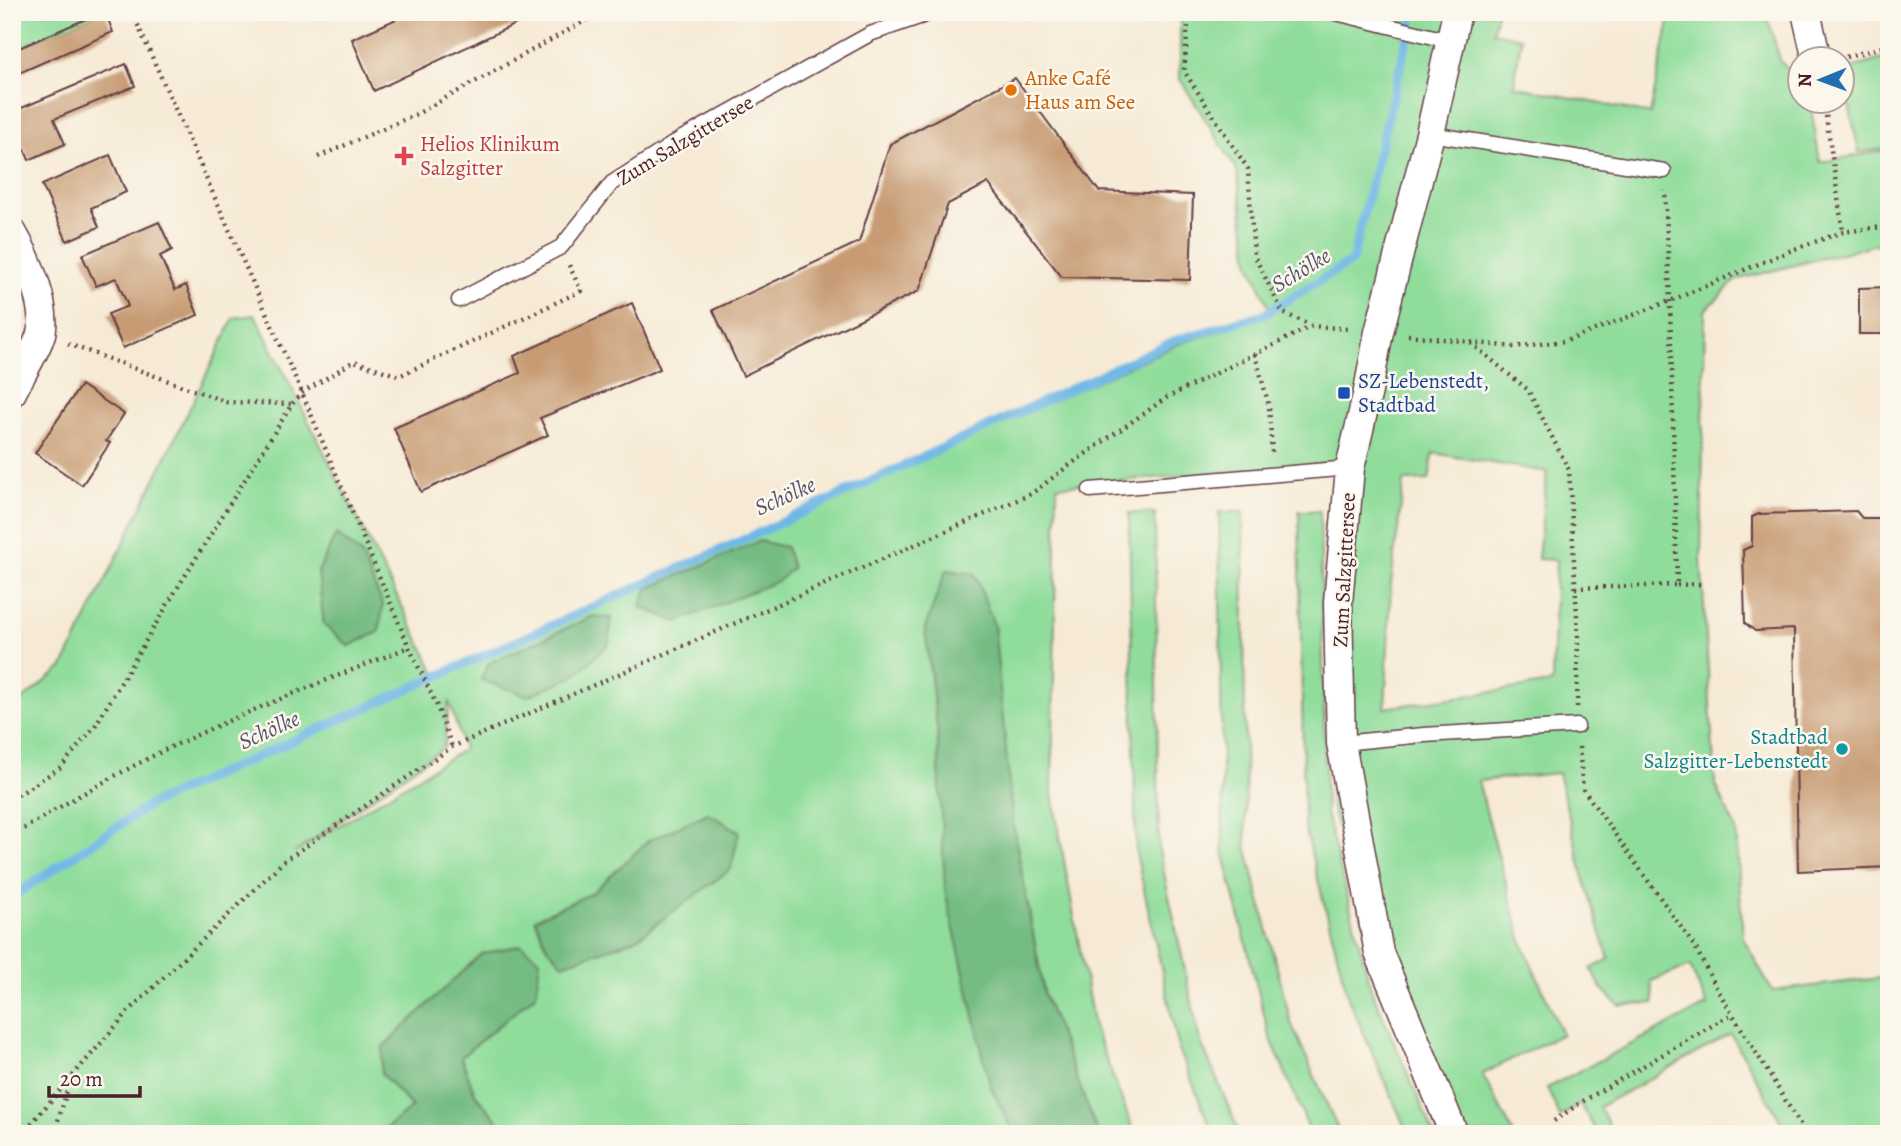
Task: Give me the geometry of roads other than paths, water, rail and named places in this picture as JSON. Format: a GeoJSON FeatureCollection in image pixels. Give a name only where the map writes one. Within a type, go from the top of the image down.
{"type":"FeatureCollection","features":[{"type":"Feature","properties":{"kind":"street","name":"Zum Salzgittersee"},"geometry":{"type":"LineString","coordinates":[[1454,1134],[1379,953],[1341,744],[1338,603],[1350,468],[1379,332],[1430,134],[1438,38],[1457,12]]}},
{"type":"Feature","properties":{"kind":"street"},"geometry":{"type":"LineString","coordinates":[[1806,12],[1814,46]]}},
{"type":"Feature","properties":{"kind":"street"},"geometry":{"type":"LineString","coordinates":[[12,232],[42,302],[41,334],[12,391]]}},
{"type":"Feature","properties":{"kind":"lane","name":"Zum Salzgittersee"},"geometry":{"type":"LineString","coordinates":[[459,300],[561,247],[612,183],[684,137],[870,34],[934,12]]}},
{"type":"Feature","properties":{"kind":"lane"},"geometry":{"type":"LineString","coordinates":[[1332,12],[1438,38]]}},
{"type":"Feature","properties":{"kind":"lane"},"geometry":{"type":"LineString","coordinates":[[1430,134],[1664,171]]}},
{"type":"Feature","properties":{"kind":"lane"},"geometry":{"type":"LineString","coordinates":[[1090,490],[1350,468]]}},
{"type":"Feature","properties":{"kind":"lane"},"geometry":{"type":"LineString","coordinates":[[1341,744],[1424,735],[1577,726]]}},
{"type":"Feature","properties":{"kind":"waterway","name":"Schölke"},"geometry":{"type":"LineString","coordinates":[[12,897],[151,804],[756,534],[1176,340],[1264,314],[1352,261],[1414,12]]}},
{"type":"Feature","properties":{"kind":"place","name":"Anke Café Haus am See"},"geometry":{"type":"Point","coordinates":[1011,90]}},
{"type":"Feature","properties":{"kind":"place","name":"Helios Klinikum Salzgitter"},"geometry":{"type":"Point","coordinates":[404,156]}},
{"type":"Feature","properties":{"kind":"place","name":"SZ-Lebenstedt, Stadtbad"},"geometry":{"type":"Point","coordinates":[1344,393]}},
{"type":"Feature","properties":{"kind":"place","name":"Stadtbad Salzgitter-Lebenstedt"},"geometry":{"type":"Point","coordinates":[1842,749]}}]}
